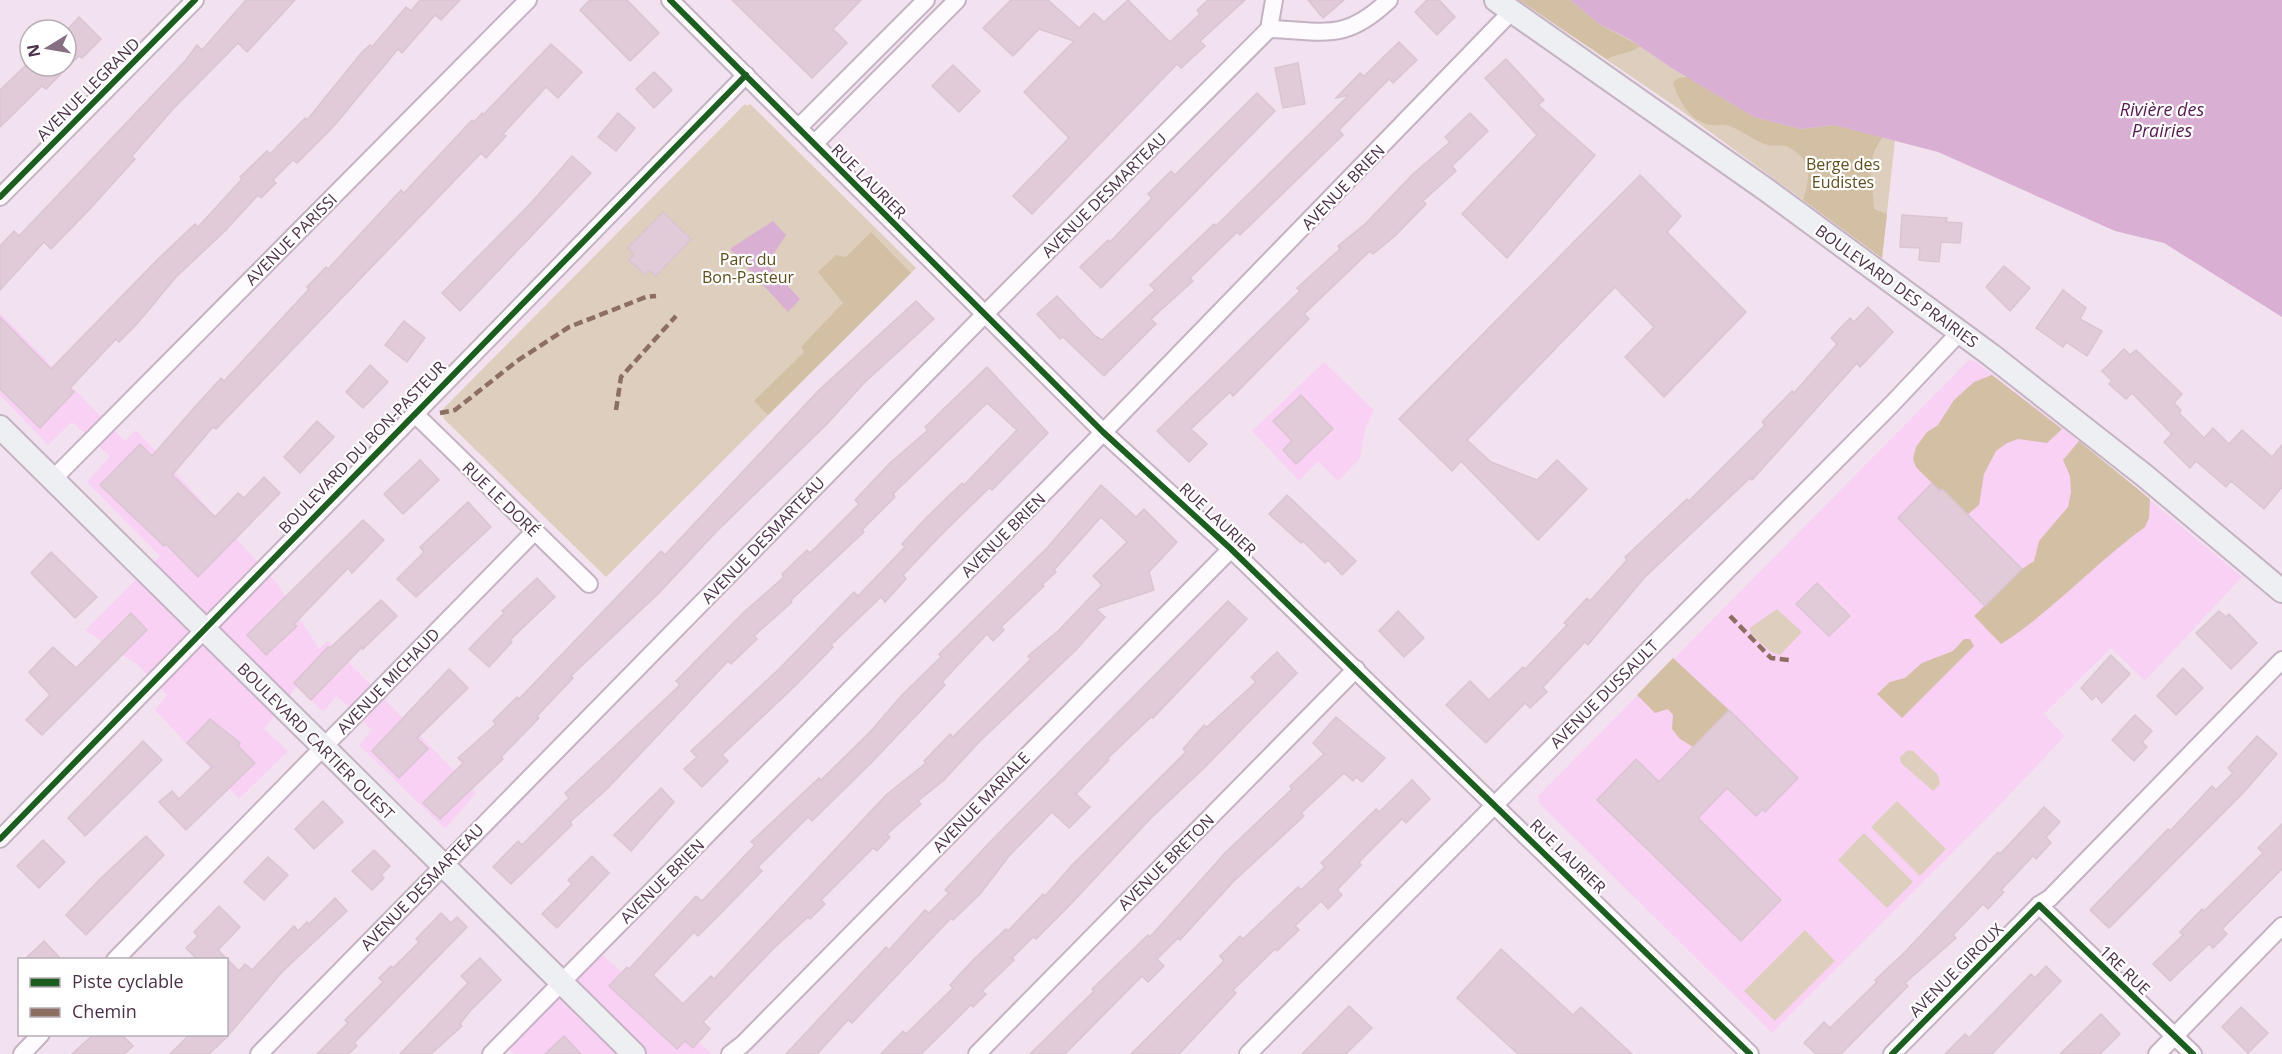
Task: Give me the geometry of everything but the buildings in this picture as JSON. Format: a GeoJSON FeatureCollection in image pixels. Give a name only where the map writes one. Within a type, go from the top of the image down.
{"type":"FeatureCollection","features":[{"type":"Feature","properties":{"kind":"street","name":"AVENUE LEGRAND"},"geometry":{"type":"LineString","coordinates":[[0,197],[195,0]]}},
{"type":"Feature","properties":{"kind":"street","name":"AVENUE PARISSI"},"geometry":{"type":"LineString","coordinates":[[53,479],[528,0]]}},
{"type":"Feature","properties":{"kind":"street","name":"RUE LAURIER"},"geometry":{"type":"LineString","coordinates":[[670,0],[1103,432],[1231,549],[1356,669],[1750,1054]]}},
{"type":"Feature","properties":{"kind":"street"},"geometry":{"type":"LineString","coordinates":[[798,128],[926,0]]}},
{"type":"Feature","properties":{"kind":"street"},"geometry":{"type":"LineString","coordinates":[[814,144],[957,0]]}},
{"type":"Feature","properties":{"kind":"street"},"geometry":{"type":"LineString","coordinates":[[1274,0],[1269,29],[1340,31],[1360,24],[1389,0]]}},
{"type":"Feature","properties":{"kind":"street","name":"BOULEVARD DES PRAIRIES"},"geometry":{"type":"LineString","coordinates":[[1504,6],[1768,191],[2073,418],[2282,591]]}},
{"type":"Feature","properties":{"kind":"street","name":"AVENUE BRIEN"},"geometry":{"type":"LineString","coordinates":[[491,1054],[1103,432],[1504,6]]}},
{"type":"Feature","properties":{"kind":"street","name":"AVENUE DESMARTEAU"},"geometry":{"type":"LineString","coordinates":[[259,1054],[442,865],[1269,29]]}},
{"type":"Feature","properties":{"kind":"street","name":"BOULEVARD DU BON-PASTEUR"},"geometry":{"type":"LineString","coordinates":[[0,839],[414,412],[746,75]]}},
{"type":"Feature","properties":{"kind":"street","name":"AVENUE DUSSAULT"},"geometry":{"type":"LineString","coordinates":[[1252,1053],[1959,333]]}},
{"type":"Feature","properties":{"kind":"street","name":"RUE LE DORÉ"},"geometry":{"type":"LineString","coordinates":[[414,412],[589,584]]}},
{"type":"Feature","properties":{"kind":"street","name":"BOULEVARD CARTIER OUEST"},"geometry":{"type":"LineString","coordinates":[[0,427],[634,1054]]}},
{"type":"Feature","properties":{"kind":"street","name":"AVENUE MICHAUD"},"geometry":{"type":"LineString","coordinates":[[117,958],[534,532]]}},
{"type":"Feature","properties":{"kind":"street","name":"AVENUE MARIALE"},"geometry":{"type":"LineString","coordinates":[[730,1054],[743,1044],[1231,549]]}},
{"type":"Feature","properties":{"kind":"street","name":"AVENUE GIROUX"},"geometry":{"type":"LineString","coordinates":[[1892,1054],[2039,905],[2058,890],[2282,660]]}},
{"type":"Feature","properties":{"kind":"street","name":"AVENUE BRETON"},"geometry":{"type":"LineString","coordinates":[[977,1054],[1356,669]]}},
{"type":"Feature","properties":{"kind":"street","name":"1RE RUE"},"geometry":{"type":"LineString","coordinates":[[2039,905],[2193,1054]]}},
{"type":"Feature","properties":{"kind":"street"},"geometry":{"type":"LineString","coordinates":[[2157,1054],[2282,926]]}},
{"type":"Feature","properties":{"kind":"street"},"geometry":{"type":"LineString","coordinates":[[22,1054],[40,1036]]}},
{"type":"Feature","properties":{"kind":"shaded area"},"geometry":{"type":"Polygon","coordinates":[[[0,313],[125,441],[136,430],[278,584],[319,649],[328,641],[476,793],[445,829],[359,745],[372,730],[337,696],[323,712],[297,686],[264,729],[288,751],[239,799],[155,710],[167,695],[138,665],[85,630],[160,556],[87,482],[110,456],[72,422],[48,445],[0,395],[0,313]]]}},
{"type":"Feature","properties":{"kind":"shaded area"},"geometry":{"type":"Polygon","coordinates":[[[1969,360],[1976,362],[2079,441],[2242,577],[2145,681],[2111,648],[2044,714],[2065,736],[1995,810],[1772,1033],[1539,803],[1538,796],[1969,360]]]}},
{"type":"Feature","properties":{"kind":"shaded area"},"geometry":{"type":"Polygon","coordinates":[[[1324,362],[1374,410],[1365,430],[1360,458],[1338,481],[1318,461],[1299,481],[1252,431],[1324,362]]]}},
{"type":"Feature","properties":{"kind":"shaded area"},"geometry":{"type":"Polygon","coordinates":[[[596,949],[712,1054],[514,1054],[507,1047],[596,949]]]}},
{"type":"Feature","properties":{"kind":"green space","name":"Berge des Eudistes"},"geometry":{"type":"Polygon","coordinates":[[[1519,0],[1570,0],[1599,24],[1629,39],[1673,69],[1754,117],[1801,129],[1834,125],[1895,140],[1882,258],[1679,109],[1519,0]]]}},
{"type":"Feature","properties":{"kind":"green space"},"geometry":{"type":"Polygon","coordinates":[[[1519,0],[1570,0],[1599,24],[1640,46],[1633,51],[1607,59],[1519,0]]]}},
{"type":"Feature","properties":{"kind":"green space"},"geometry":{"type":"Polygon","coordinates":[[[1687,77],[1754,117],[1801,129],[1834,125],[1883,137],[1873,154],[1871,172],[1874,209],[1887,214],[1882,258],[1803,200],[1807,184],[1807,169],[1801,156],[1795,151],[1784,145],[1770,146],[1726,125],[1704,123],[1686,110],[1673,83],[1678,78],[1687,77]]]}},
{"type":"Feature","properties":{"kind":"green space","name":"Parc du Bon-Pasteur"},"geometry":{"type":"Polygon","coordinates":[[[745,104],[747,106],[750,104],[916,268],[606,577],[444,419],[442,410],[745,104]]]}},
{"type":"Feature","properties":{"kind":"green space"},"geometry":{"type":"Polygon","coordinates":[[[871,232],[911,273],[768,415],[754,401],[804,352],[801,347],[843,303],[818,272],[836,255],[846,257],[871,232]]]}},
{"type":"Feature","properties":{"kind":"green space"},"geometry":{"type":"Polygon","coordinates":[[[1992,375],[2062,429],[2047,443],[2018,439],[1996,451],[1984,474],[1979,505],[1967,515],[1916,467],[1913,459],[1916,447],[1927,432],[1938,425],[1954,400],[1974,382],[1992,375]]]}},
{"type":"Feature","properties":{"kind":"green space"},"geometry":{"type":"Polygon","coordinates":[[[2079,441],[2150,499],[2149,518],[2145,527],[2038,617],[2001,644],[1974,616],[2022,569],[2034,561],[2039,541],[2068,507],[2071,492],[2070,476],[2063,460],[2079,441]]]}},
{"type":"Feature","properties":{"kind":"green space"},"geometry":{"type":"Polygon","coordinates":[[[1777,609],[1802,632],[1780,655],[1771,652],[1751,634],[1750,628],[1777,609]]]}},
{"type":"Feature","properties":{"kind":"green space"},"geometry":{"type":"Polygon","coordinates":[[[1964,639],[1970,639],[1974,646],[1902,718],[1877,694],[1890,682],[1905,678],[1922,663],[1953,651],[1964,639]]]}},
{"type":"Feature","properties":{"kind":"green space"},"geometry":{"type":"Polygon","coordinates":[[[1673,658],[1729,710],[1693,747],[1680,739],[1672,729],[1673,715],[1668,709],[1655,713],[1637,695],[1673,658]]]}},
{"type":"Feature","properties":{"kind":"green space"},"geometry":{"type":"Polygon","coordinates":[[[1908,750],[1913,751],[1938,775],[1940,784],[1933,791],[1901,763],[1900,757],[1908,750]]]}},
{"type":"Feature","properties":{"kind":"green space"},"geometry":{"type":"Polygon","coordinates":[[[1897,801],[1946,849],[1920,876],[1871,827],[1897,801]]]}},
{"type":"Feature","properties":{"kind":"green space"},"geometry":{"type":"Polygon","coordinates":[[[1864,833],[1913,882],[1887,908],[1838,860],[1864,833]]]}},
{"type":"Feature","properties":{"kind":"green space"},"geometry":{"type":"Polygon","coordinates":[[[1805,930],[1835,961],[1775,1021],[1744,991],[1805,930]]]}},
{"type":"Feature","properties":{"kind":"water","name":"Rivière des Prairies"},"geometry":{"type":"Polygon","coordinates":[[[1570,0],[2282,0],[2282,317],[2164,243],[2115,231],[1938,152],[1834,125],[1801,129],[1754,117],[1673,69],[1629,39],[1599,24],[1570,0]]]}},
{"type":"Feature","properties":{"kind":"water"},"geometry":{"type":"Polygon","coordinates":[[[773,221],[786,235],[767,264],[800,299],[788,312],[730,249],[773,221]]]}},
{"type":"Feature","properties":{"kind":"marked path"},"geometry":{"type":"LineString","coordinates":[[440,413],[455,410],[517,361],[569,327],[646,297],[656,296]]}},
{"type":"Feature","properties":{"kind":"marked path"},"geometry":{"type":"LineString","coordinates":[[616,410],[621,377],[676,316]]}},
{"type":"Feature","properties":{"kind":"marked path"},"geometry":{"type":"LineString","coordinates":[[1730,616],[1771,658],[1789,660]]}},
{"type":"Feature","properties":{"kind":"cycle path"},"geometry":{"type":"LineString","coordinates":[[0,197],[195,0]]}},
{"type":"Feature","properties":{"kind":"cycle path"},"geometry":{"type":"LineString","coordinates":[[670,0],[1103,432],[1231,549],[1750,1054]]}},
{"type":"Feature","properties":{"kind":"cycle path"},"geometry":{"type":"LineString","coordinates":[[0,839],[746,75]]}},
{"type":"Feature","properties":{"kind":"cycle path"},"geometry":{"type":"LineString","coordinates":[[1892,1054],[2039,905],[2193,1054]]}}]}
